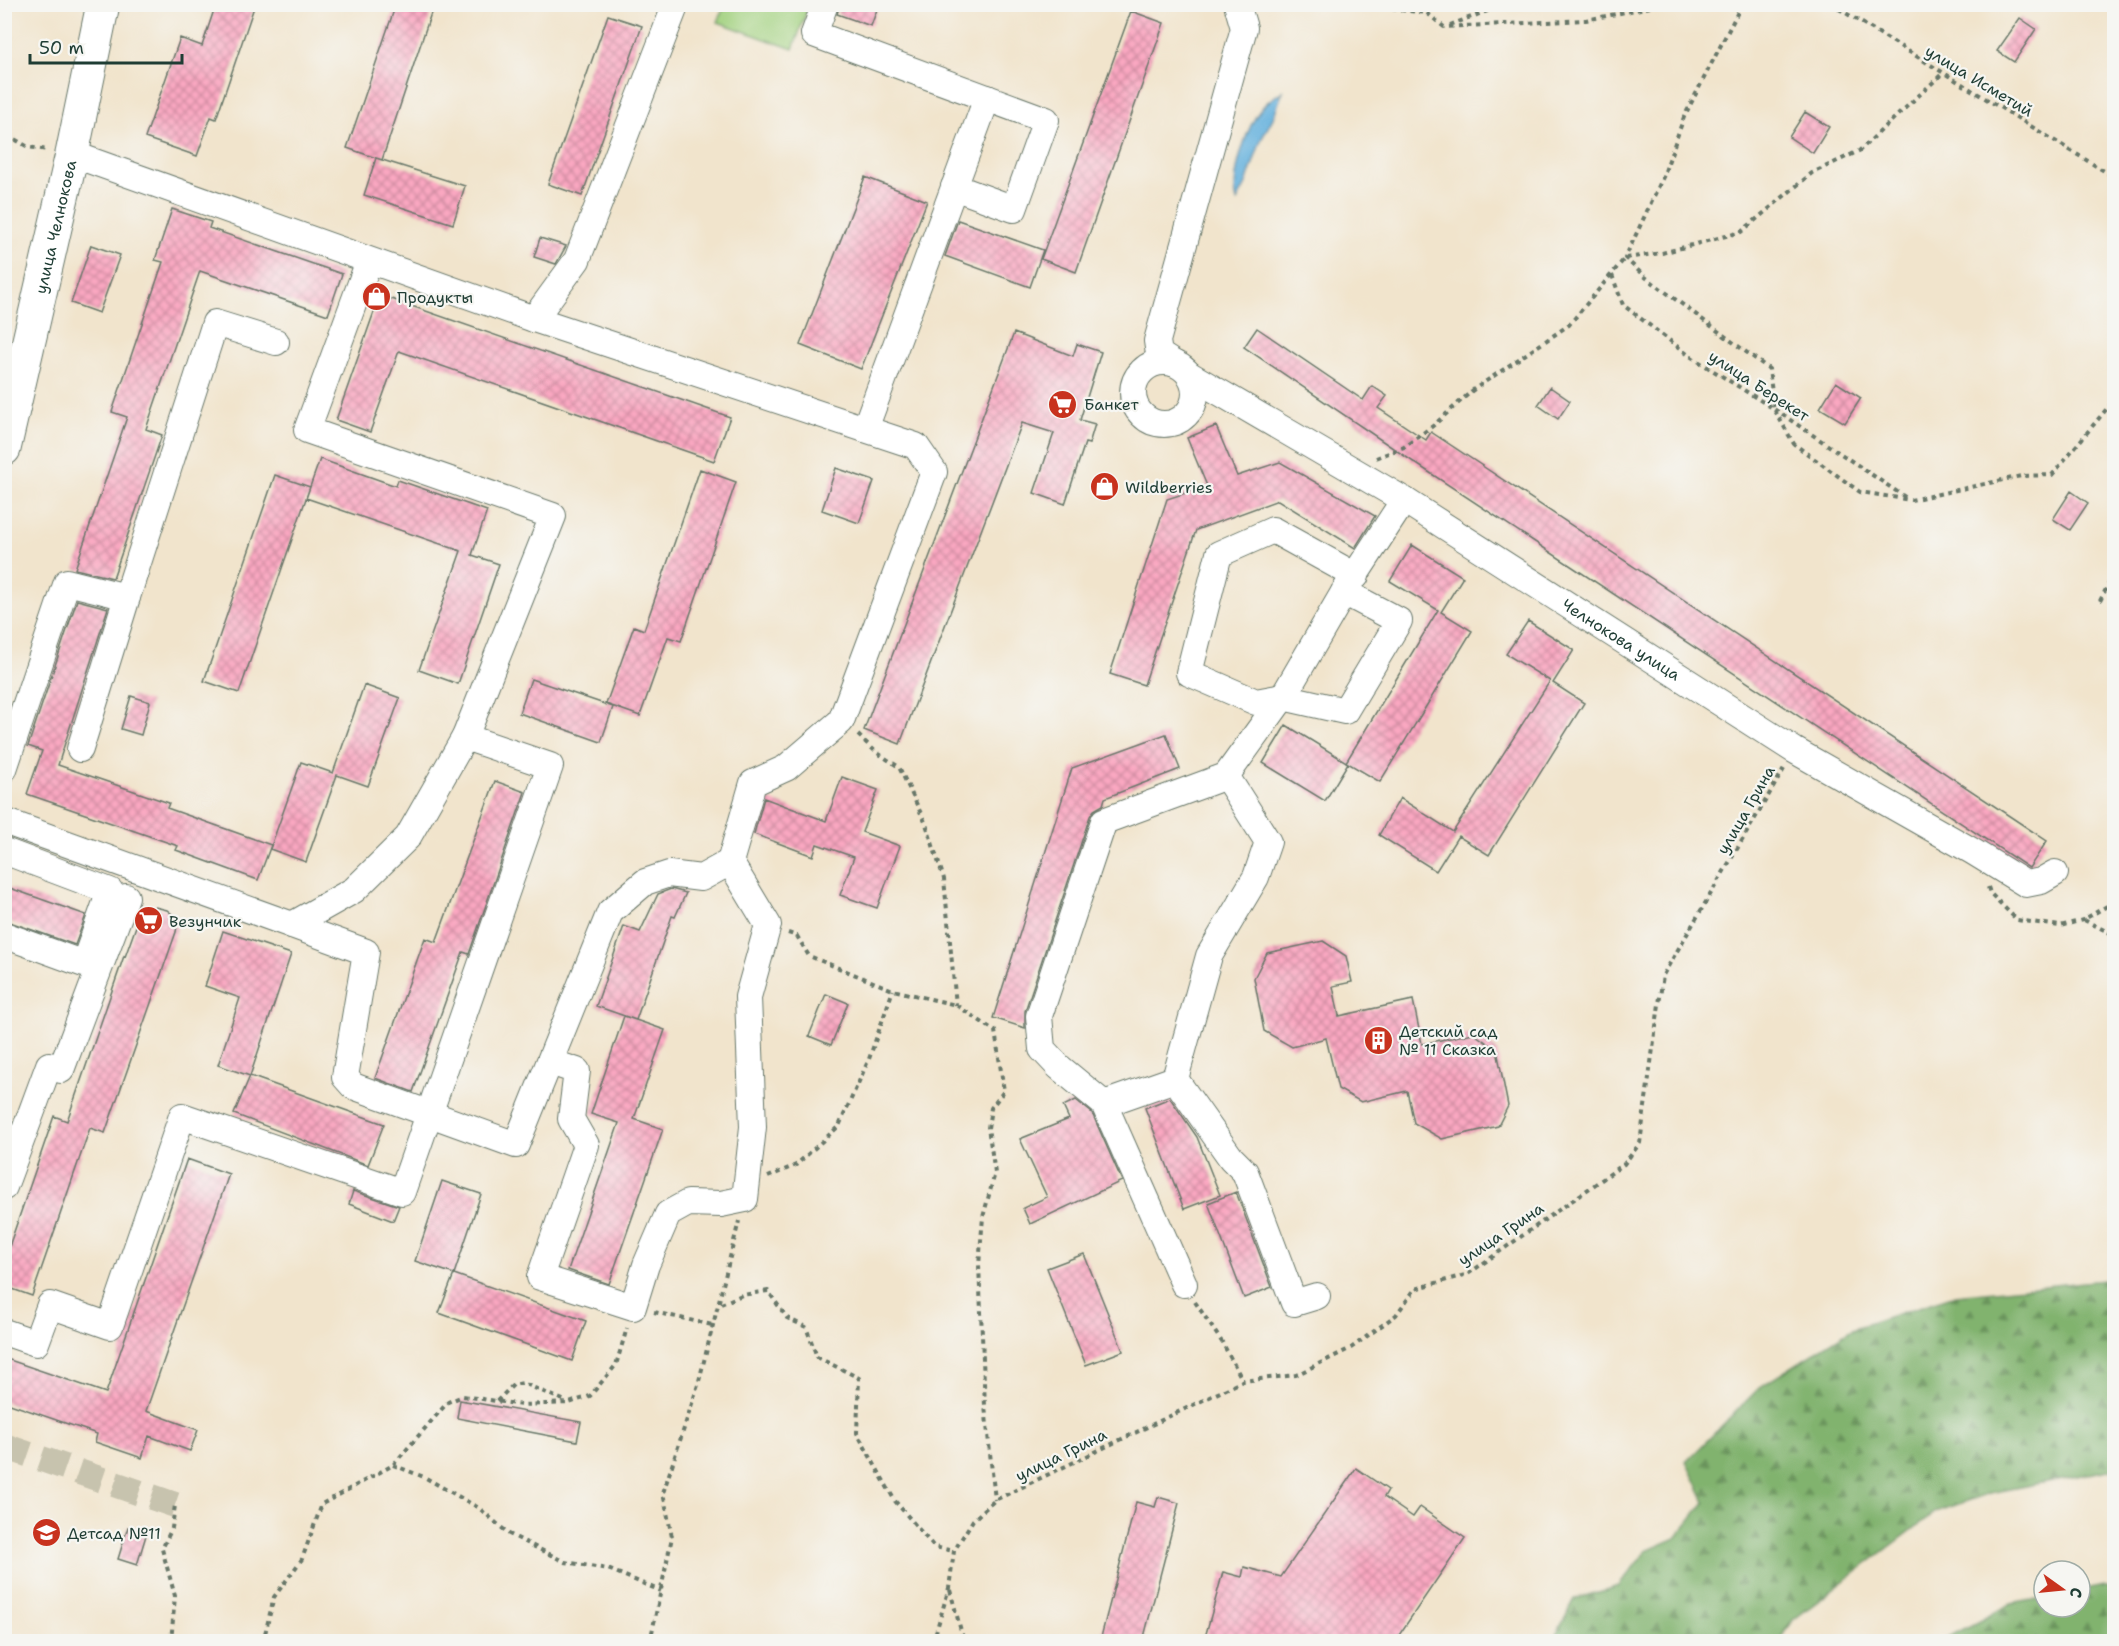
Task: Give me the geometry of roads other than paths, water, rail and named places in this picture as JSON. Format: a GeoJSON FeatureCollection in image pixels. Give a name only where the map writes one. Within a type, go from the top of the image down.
{"type":"FeatureCollection","features":[{"type":"Feature","properties":{"kind":"main road","name":"улица Челнокова"},"geometry":{"type":"LineString","coordinates":[[6,442],[72,154],[103,4]]}},
{"type":"Feature","properties":{"kind":"street"},"geometry":{"type":"LineString","coordinates":[[534,319],[577,260],[676,4]]}},
{"type":"Feature","properties":{"kind":"street"},"geometry":{"type":"LineString","coordinates":[[825,4],[814,34],[1046,120],[1014,209],[954,188]]}},
{"type":"Feature","properties":{"kind":"street","name":"Челнокова улица"},"geometry":{"type":"LineString","coordinates":[[1238,4],[1244,28],[1157,341],[1159,354],[1404,500],[1794,750],[2026,884],[2041,881],[2055,873]]}},
{"type":"Feature","properties":{"kind":"street"},"geometry":{"type":"LineString","coordinates":[[865,429],[987,98]]}},
{"type":"Feature","properties":{"kind":"street"},"geometry":{"type":"LineString","coordinates":[[4,822],[366,952],[345,1077],[353,1086],[365,1092],[516,1145],[610,912],[645,882],[669,874],[700,878],[730,862],[753,783],[786,768],[841,721],[934,472],[916,446],[534,319],[72,154]]}},
{"type":"Feature","properties":{"kind":"street"},"geometry":{"type":"LineString","coordinates":[[292,925],[354,890],[408,837],[465,737],[553,516],[308,430],[369,261]]}},
{"type":"Feature","properties":{"kind":"street"},"geometry":{"type":"LineString","coordinates":[[80,749],[214,323],[276,342]]}},
{"type":"Feature","properties":{"kind":"street"},"geometry":{"type":"LineString","coordinates":[[1184,1284],[1104,1104],[1059,1067],[1042,1049],[1039,1016],[1104,821],[1226,776],[1283,697],[1350,584],[1404,500]]}},
{"type":"Feature","properties":{"kind":"street"},"geometry":{"type":"LineString","coordinates":[[1273,530],[1350,584],[1399,621],[1345,711],[1283,697],[1256,702],[1189,673],[1219,554],[1273,530]]}},
{"type":"Feature","properties":{"kind":"street"},"geometry":{"type":"LineString","coordinates":[[4,769],[67,582],[127,597]]}},
{"type":"Feature","properties":{"kind":"street"},"geometry":{"type":"LineString","coordinates":[[4,1332],[36,1343],[50,1305],[110,1326],[182,1116],[402,1192],[550,766],[465,737]]}},
{"type":"Feature","properties":{"kind":"street"},"geometry":{"type":"LineString","coordinates":[[1175,1079],[1209,956],[1256,877],[1268,842],[1226,776]]}},
{"type":"Feature","properties":{"kind":"street"},"geometry":{"type":"LineString","coordinates":[[4,851],[118,894]]}},
{"type":"Feature","properties":{"kind":"street"},"geometry":{"type":"LineString","coordinates":[[550,1062],[577,1071],[571,1119],[586,1145],[540,1277],[633,1307],[646,1265],[668,1214],[688,1203],[721,1204],[745,1199],[753,1127],[748,997],[768,925],[730,862]]}},
{"type":"Feature","properties":{"kind":"street"},"geometry":{"type":"LineString","coordinates":[[4,935],[84,964],[118,894],[136,870]]}},
{"type":"Feature","properties":{"kind":"street"},"geometry":{"type":"LineString","coordinates":[[4,1186],[49,1065],[62,1070],[118,894]]}},
{"type":"Feature","properties":{"kind":"street"},"geometry":{"type":"LineString","coordinates":[[1104,1104],[1175,1079]]}},
{"type":"Feature","properties":{"kind":"street"},"geometry":{"type":"LineString","coordinates":[[1175,1079],[1231,1158],[1245,1172],[1294,1304],[1317,1296]]}},
{"type":"Feature","properties":{"kind":"water"},"geometry":{"type":"Polygon","coordinates":[[[1283,91],[1237,201],[1235,191],[1238,167],[1250,128],[1263,106],[1283,91]]]}},
{"type":"Feature","properties":{"kind":"tunnel"},"geometry":{"type":"LineString","coordinates":[[4,1446],[175,1505]]}},
{"type":"Feature","properties":{"kind":"place","name":"Продукты"},"geometry":{"type":"Point","coordinates":[376,297]}},
{"type":"Feature","properties":{"kind":"place","name":"Банкет"},"geometry":{"type":"Point","coordinates":[1063,404]}},
{"type":"Feature","properties":{"kind":"place","name":"Wildberries"},"geometry":{"type":"Point","coordinates":[1104,487]}},
{"type":"Feature","properties":{"kind":"place","name":"Везунчик"},"geometry":{"type":"Point","coordinates":[148,921]}},
{"type":"Feature","properties":{"kind":"place","name":"Детский сад № 11 Сказка"},"geometry":{"type":"Point","coordinates":[1378,1040]}},
{"type":"Feature","properties":{"kind":"place","name":"Детсад №11"},"geometry":{"type":"Point","coordinates":[46,1533]}}]}
